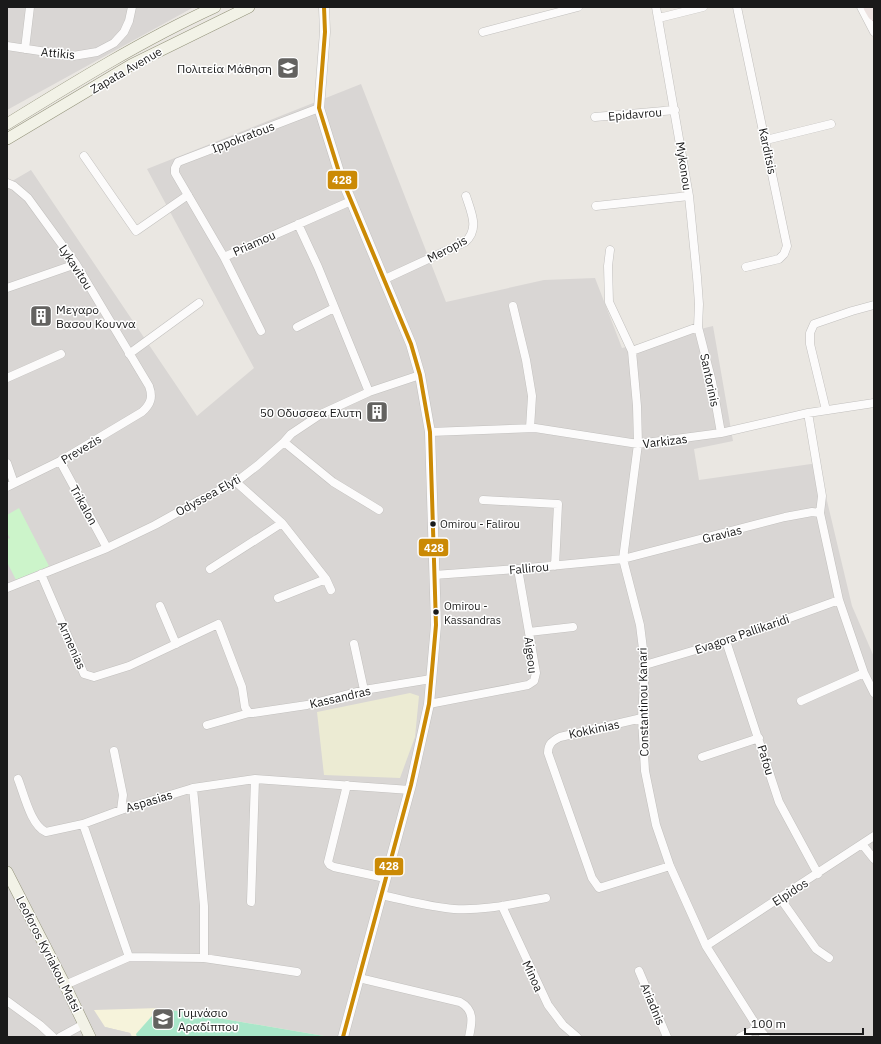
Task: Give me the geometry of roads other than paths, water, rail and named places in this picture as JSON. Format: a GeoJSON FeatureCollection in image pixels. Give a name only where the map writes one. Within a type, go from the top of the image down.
{"type":"FeatureCollection","features":[{"type":"Feature","properties":{"kind":"highway"},"geometry":{"type":"LineString","coordinates":[[870,7],[874,14]]}},
{"type":"Feature","properties":{"kind":"main road","name":"Zapata Avenue"},"geometry":{"type":"LineString","coordinates":[[7,124],[100,67],[215,7]]}},
{"type":"Feature","properties":{"kind":"main road","name":"Zapata Avenue"},"geometry":{"type":"LineString","coordinates":[[7,139],[131,65],[249,7]]}},
{"type":"Feature","properties":{"kind":"main road","name":"Leoforos Kyriakou Matsi"},"geometry":{"type":"LineString","coordinates":[[7,872],[90,1037]]}},
{"type":"Feature","properties":{"kind":"street"},"geometry":{"type":"LineString","coordinates":[[25,49],[30,7]]}},
{"type":"Feature","properties":{"kind":"street","name":"Attikis"},"geometry":{"type":"LineString","coordinates":[[7,46],[73,56],[97,52],[114,43],[124,32],[129,21],[132,7]]}},
{"type":"Feature","properties":{"kind":"street"},"geometry":{"type":"LineString","coordinates":[[324,7],[325,32],[319,108],[339,172],[412,344],[420,375],[430,432],[436,625],[429,704],[410,790],[343,1037]]}},
{"type":"Feature","properties":{"kind":"street"},"geometry":{"type":"LineString","coordinates":[[483,32],[578,7]]}},
{"type":"Feature","properties":{"kind":"street","name":"Mykonou"},"geometry":{"type":"LineString","coordinates":[[656,7],[689,196],[699,304],[698,327]]}},
{"type":"Feature","properties":{"kind":"street"},"geometry":{"type":"LineString","coordinates":[[659,18],[703,7]]}},
{"type":"Feature","properties":{"kind":"street","name":"Karditsis"},"geometry":{"type":"LineString","coordinates":[[737,7],[787,246],[780,259],[746,267]]}},
{"type":"Feature","properties":{"kind":"street"},"geometry":{"type":"LineString","coordinates":[[861,7],[874,32]]}},
{"type":"Feature","properties":{"kind":"street","name":"Ippokratous"},"geometry":{"type":"LineString","coordinates":[[175,173],[175,168],[178,162],[319,108]]}},
{"type":"Feature","properties":{"kind":"street","name":"Epidavrou"},"geometry":{"type":"LineString","coordinates":[[595,117],[675,110]]}},
{"type":"Feature","properties":{"kind":"street"},"geometry":{"type":"LineString","coordinates":[[766,140],[831,124]]}},
{"type":"Feature","properties":{"kind":"street"},"geometry":{"type":"LineString","coordinates":[[84,156],[136,231],[188,195]]}},
{"type":"Feature","properties":{"kind":"street","name":"Priamou"},"geometry":{"type":"LineString","coordinates":[[175,173],[224,257],[351,200]]}},
{"type":"Feature","properties":{"kind":"street","name":"Lykavitou"},"geometry":{"type":"LineString","coordinates":[[7,183],[14,186],[28,198],[76,264],[149,386],[151,392],[150,403]]}},
{"type":"Feature","properties":{"kind":"street","name":"Meropis"},"geometry":{"type":"LineString","coordinates":[[385,279],[466,242],[470,237],[474,226],[466,196]]}},
{"type":"Feature","properties":{"kind":"street"},"geometry":{"type":"LineString","coordinates":[[596,206],[689,196]]}},
{"type":"Feature","properties":{"kind":"street"},"geometry":{"type":"LineString","coordinates":[[298,224],[318,268],[368,392]]}},
{"type":"Feature","properties":{"kind":"street","name":"Constantinou Kanari"},"geometry":{"type":"LineString","coordinates":[[610,250],[608,266],[609,302],[632,351],[638,444],[623,559],[640,625],[645,665],[642,718],[645,771],[656,825],[670,866],[706,946],[758,1028],[766,1037]]}},
{"type":"Feature","properties":{"kind":"street"},"geometry":{"type":"LineString","coordinates":[[224,257],[261,331]]}},
{"type":"Feature","properties":{"kind":"street"},"geometry":{"type":"LineString","coordinates":[[7,288],[76,264]]}},
{"type":"Feature","properties":{"kind":"street"},"geometry":{"type":"LineString","coordinates":[[129,354],[200,303]]}},
{"type":"Feature","properties":{"kind":"street"},"geometry":{"type":"LineString","coordinates":[[826,410],[810,344],[810,333],[814,324],[874,305]]}},
{"type":"Feature","properties":{"kind":"street"},"geometry":{"type":"LineString","coordinates":[[513,306],[526,360],[532,396],[530,428]]}},
{"type":"Feature","properties":{"kind":"street"},"geometry":{"type":"LineString","coordinates":[[297,327],[334,308]]}},
{"type":"Feature","properties":{"kind":"street"},"geometry":{"type":"LineString","coordinates":[[632,351],[698,327]]}},
{"type":"Feature","properties":{"kind":"street","name":"Santorinis"},"geometry":{"type":"LineString","coordinates":[[698,327],[712,382],[721,433]]}},
{"type":"Feature","properties":{"kind":"street"},"geometry":{"type":"LineString","coordinates":[[7,378],[61,354]]}},
{"type":"Feature","properties":{"kind":"street","name":"Odyssea Elyti"},"geometry":{"type":"LineString","coordinates":[[7,588],[107,548],[155,525],[236,482],[284,442],[291,434],[321,414],[368,392],[420,375]]}},
{"type":"Feature","properties":{"kind":"street","name":"Varkizas"},"geometry":{"type":"LineString","coordinates":[[430,432],[530,428],[638,444],[721,433],[808,413],[874,402]]}},
{"type":"Feature","properties":{"kind":"street","name":"Prevezis"},"geometry":{"type":"LineString","coordinates":[[11,485],[60,462],[142,412],[150,403]]}},
{"type":"Feature","properties":{"kind":"street"},"geometry":{"type":"LineString","coordinates":[[808,413],[822,496],[820,513],[839,600],[864,674],[874,693]]}},
{"type":"Feature","properties":{"kind":"street"},"geometry":{"type":"LineString","coordinates":[[284,442],[333,482],[379,510]]}},
{"type":"Feature","properties":{"kind":"street","name":"Trikalon"},"geometry":{"type":"LineString","coordinates":[[60,462],[107,548]]}},
{"type":"Feature","properties":{"kind":"street"},"geometry":{"type":"LineString","coordinates":[[7,463],[11,485]]}},
{"type":"Feature","properties":{"kind":"street"},"geometry":{"type":"LineString","coordinates":[[236,482],[282,523],[326,579],[331,590]]}},
{"type":"Feature","properties":{"kind":"street"},"geometry":{"type":"LineString","coordinates":[[483,500],[558,504],[555,566]]}},
{"type":"Feature","properties":{"kind":"street","name":"Gravias"},"geometry":{"type":"LineString","coordinates":[[623,559],[785,517],[812,512],[820,513]]}},
{"type":"Feature","properties":{"kind":"street"},"geometry":{"type":"LineString","coordinates":[[210,569],[282,523]]}},
{"type":"Feature","properties":{"kind":"street","name":"Fallirou"},"geometry":{"type":"LineString","coordinates":[[434,575],[555,566],[623,559]]}},
{"type":"Feature","properties":{"kind":"street","name":"Aigeou"},"geometry":{"type":"LineString","coordinates":[[429,704],[528,686],[534,681],[536,674],[518,569]]}},
{"type":"Feature","properties":{"kind":"street","name":"Armenias"},"geometry":{"type":"LineString","coordinates":[[41,574],[84,674],[89,677],[94,677],[129,666],[176,644]]}},
{"type":"Feature","properties":{"kind":"street"},"geometry":{"type":"LineString","coordinates":[[278,598],[326,579]]}},
{"type":"Feature","properties":{"kind":"street","name":"Evagora Pallikaridi"},"geometry":{"type":"LineString","coordinates":[[645,665],[726,641],[839,600]]}},
{"type":"Feature","properties":{"kind":"street"},"geometry":{"type":"LineString","coordinates":[[160,606],[176,644],[218,624],[242,687],[245,707],[249,713]]}},
{"type":"Feature","properties":{"kind":"street"},"geometry":{"type":"LineString","coordinates":[[529,632],[573,627]]}},
{"type":"Feature","properties":{"kind":"street","name":"Pafou"},"geometry":{"type":"LineString","coordinates":[[726,641],[779,802],[818,874]]}},
{"type":"Feature","properties":{"kind":"street"},"geometry":{"type":"LineString","coordinates":[[354,644],[364,690]]}},
{"type":"Feature","properties":{"kind":"street"},"geometry":{"type":"LineString","coordinates":[[801,701],[864,674]]}},
{"type":"Feature","properties":{"kind":"street","name":"Kassandras"},"geometry":{"type":"LineString","coordinates":[[207,725],[249,713],[307,705],[364,690],[431,679]]}},
{"type":"Feature","properties":{"kind":"street","name":"Kokkinias"},"geometry":{"type":"LineString","coordinates":[[642,718],[560,737],[553,740],[548,746],[548,753],[592,878],[599,888],[670,866]]}},
{"type":"Feature","properties":{"kind":"street"},"geometry":{"type":"LineString","coordinates":[[702,757],[759,738]]}},
{"type":"Feature","properties":{"kind":"street"},"geometry":{"type":"LineString","coordinates":[[114,751],[123,796],[121,810]]}},
{"type":"Feature","properties":{"kind":"street","name":"Aspasias"},"geometry":{"type":"LineString","coordinates":[[18,779],[35,824],[41,830],[46,832],[53,832],[83,824],[121,810],[193,788],[255,779],[410,790]]}},
{"type":"Feature","properties":{"kind":"street"},"geometry":{"type":"LineString","coordinates":[[251,902],[255,779]]}},
{"type":"Feature","properties":{"kind":"street"},"geometry":{"type":"LineString","coordinates":[[347,785],[328,862],[334,867],[385,878]]}},
{"type":"Feature","properties":{"kind":"street"},"geometry":{"type":"LineString","coordinates":[[193,788],[204,906],[204,958]]}},
{"type":"Feature","properties":{"kind":"street"},"geometry":{"type":"LineString","coordinates":[[83,824],[129,957]]}},
{"type":"Feature","properties":{"kind":"street","name":"Elpidos"},"geometry":{"type":"LineString","coordinates":[[706,946],[874,836]]}},
{"type":"Feature","properties":{"kind":"street"},"geometry":{"type":"LineString","coordinates":[[862,844],[874,859]]}},
{"type":"Feature","properties":{"kind":"street"},"geometry":{"type":"LineString","coordinates":[[381,895],[430,906],[454,909],[475,909],[502,906],[546,898]]}},
{"type":"Feature","properties":{"kind":"street"},"geometry":{"type":"LineString","coordinates":[[780,898],[816,949],[829,958]]}},
{"type":"Feature","properties":{"kind":"street","name":"Minoa"},"geometry":{"type":"LineString","coordinates":[[502,906],[548,1005],[563,1025],[578,1037]]}},
{"type":"Feature","properties":{"kind":"street"},"geometry":{"type":"LineString","coordinates":[[65,985],[129,957],[204,958],[297,972]]}},
{"type":"Feature","properties":{"kind":"street","name":"Ariadnis"},"geometry":{"type":"LineString","coordinates":[[639,971],[667,1037]]}},
{"type":"Feature","properties":{"kind":"street"},"geometry":{"type":"LineString","coordinates":[[359,978],[453,999],[467,1006],[472,1017],[469,1037]]}},
{"type":"Feature","properties":{"kind":"street"},"geometry":{"type":"LineString","coordinates":[[7,1001],[54,1037]]}},
{"type":"Feature","properties":{"kind":"street"},"geometry":{"type":"LineString","coordinates":[[60,1037],[84,1024]]}},
{"type":"Feature","properties":{"kind":"street"},"geometry":{"type":"LineString","coordinates":[[740,1037],[758,1028]]}},
{"type":"Feature","properties":{"kind":"place","name":"Πολιτεία Μάθηση"},"geometry":{"type":"Point","coordinates":[288,68]}},
{"type":"Feature","properties":{"kind":"place","name":"Μεγαρο Βασου Κουννα"},"geometry":{"type":"Point","coordinates":[41,316]}},
{"type":"Feature","properties":{"kind":"place","name":"50 Οδυσσεα Ελυτη"},"geometry":{"type":"Point","coordinates":[377,412]}},
{"type":"Feature","properties":{"kind":"place","name":"Omirou - Falirou"},"geometry":{"type":"Point","coordinates":[433,524]}},
{"type":"Feature","properties":{"kind":"place","name":"Omirou - Kassandras"},"geometry":{"type":"Point","coordinates":[436,612]}},
{"type":"Feature","properties":{"kind":"place","name":"Γυμνάσιο Αραδίππου"},"geometry":{"type":"Point","coordinates":[163,1019]}}]}
